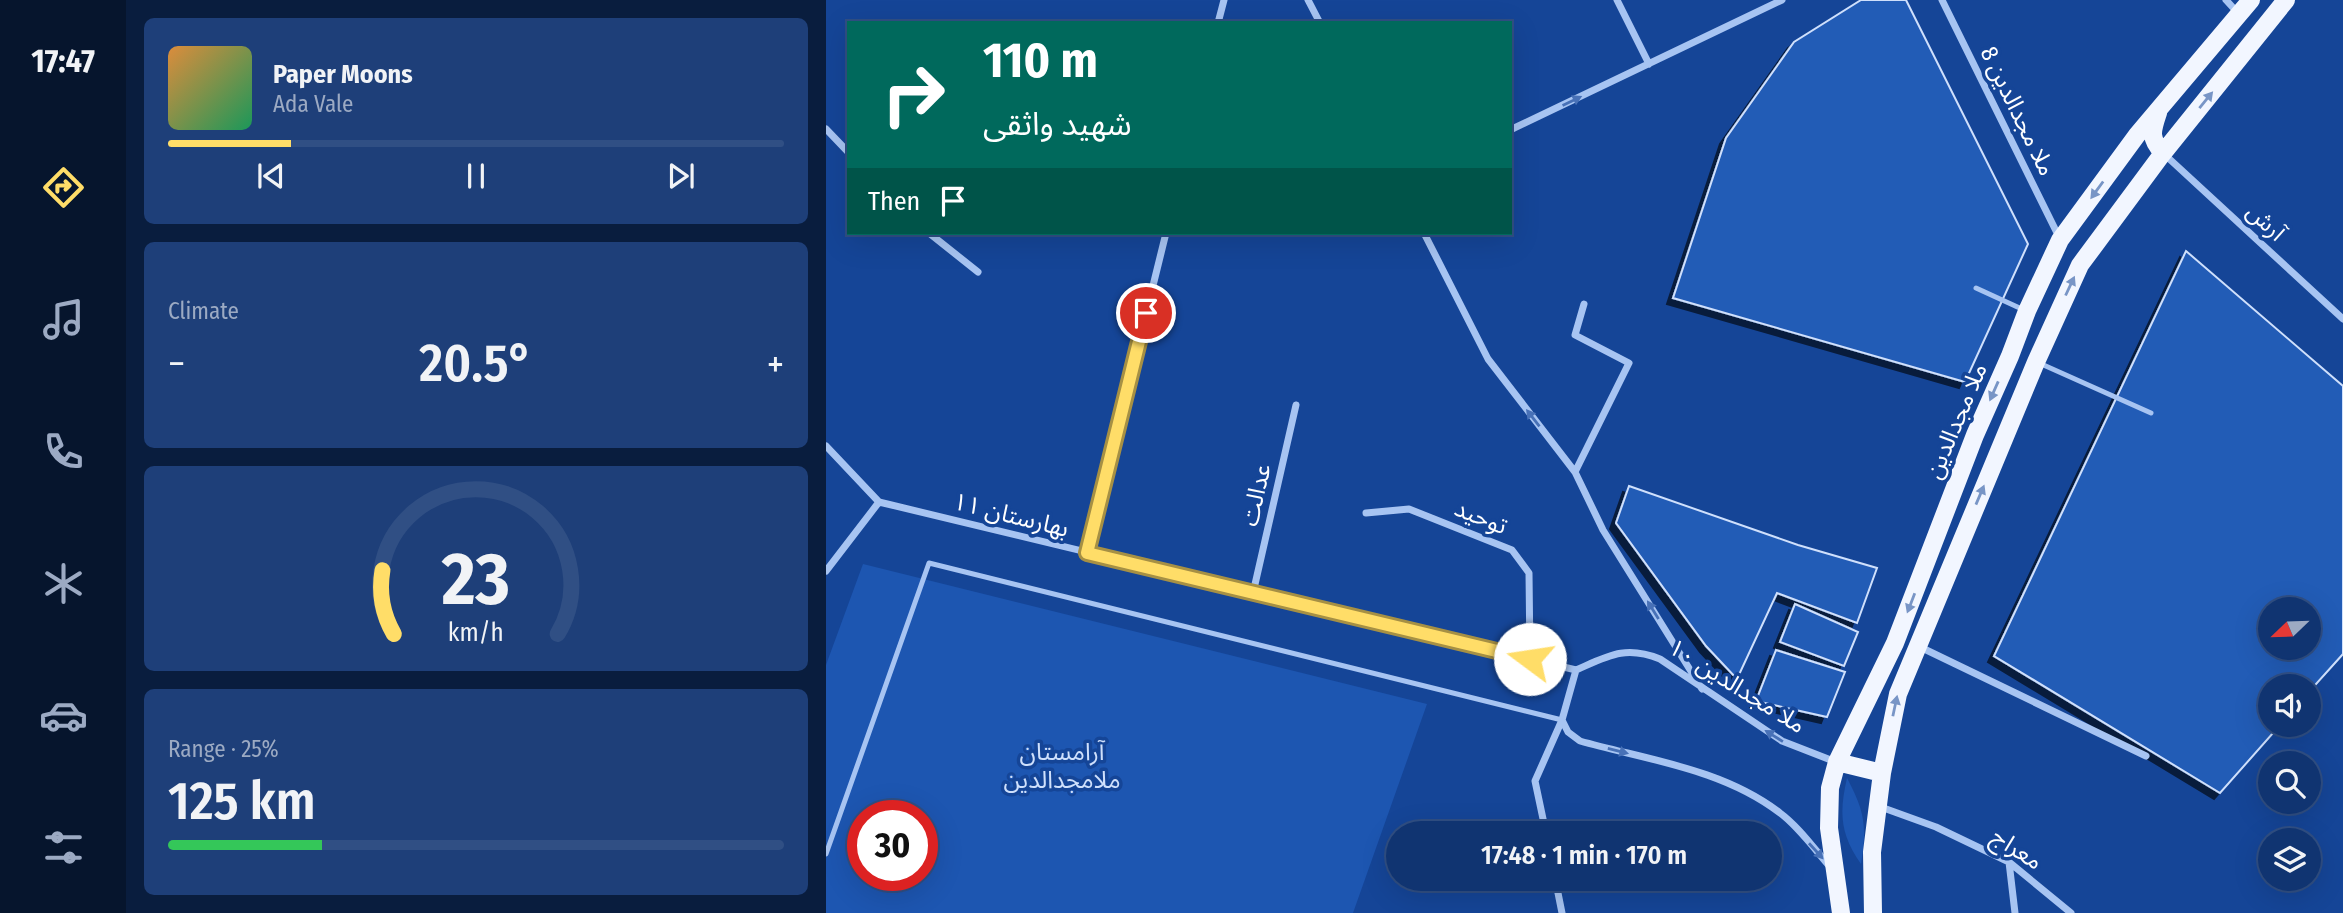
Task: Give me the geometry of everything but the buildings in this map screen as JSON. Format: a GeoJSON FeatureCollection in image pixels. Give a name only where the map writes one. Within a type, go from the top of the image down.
{"type":"FeatureCollection","features":[{"type":"Feature","properties":{"kind":"main road","name":"ملا مجدالدین"},"geometry":{"type":"LineString","coordinates":[[1841,913],[1829,828],[1830,788],[1837,762],[1895,643],[1975,435],[2027,311],[2060,240],[2137,135],[2251,0]]}},
{"type":"Feature","properties":{"kind":"main road","name":"ملا مجدالدین"},"geometry":{"type":"LineString","coordinates":[[1873,913],[1872,852],[1882,773],[1898,694],[2036,362],[2080,265],[2163,153],[2286,0]]}},
{"type":"Feature","properties":{"kind":"main road"},"geometry":{"type":"LineString","coordinates":[[2159,109],[2152,130],[2154,144],[2163,153]]}},
{"type":"Feature","properties":{"kind":"main road"},"geometry":{"type":"LineString","coordinates":[[1837,762],[1882,773]]}},
{"type":"Feature","properties":{"kind":"street"},"geometry":{"type":"LineString","coordinates":[[1219,21],[1224,0]]}},
{"type":"Feature","properties":{"kind":"street"},"geometry":{"type":"LineString","coordinates":[[1308,0],[1319,21]]}},
{"type":"Feature","properties":{"kind":"street"},"geometry":{"type":"LineString","coordinates":[[1617,0],[1649,64]]}},
{"type":"Feature","properties":{"kind":"street"},"geometry":{"type":"LineString","coordinates":[[1512,130],[1782,0]]}},
{"type":"Feature","properties":{"kind":"street","name":"ملا مجدالدین 8"},"geometry":{"type":"LineString","coordinates":[[1942,0],[2060,240]]}},
{"type":"Feature","properties":{"kind":"street"},"geometry":{"type":"LineString","coordinates":[[2226,0],[2239,14]]}},
{"type":"Feature","properties":{"kind":"street"},"geometry":{"type":"LineString","coordinates":[[826,129],[847,151]]}},
{"type":"Feature","properties":{"kind":"street","name":"آرش"},"geometry":{"type":"LineString","coordinates":[[2163,153],[2343,319]]}},
{"type":"Feature","properties":{"kind":"street"},"geometry":{"type":"LineString","coordinates":[[932,235],[978,272]]}},
{"type":"Feature","properties":{"kind":"street"},"geometry":{"type":"LineString","coordinates":[[1087,553],[1166,235]]}},
{"type":"Feature","properties":{"kind":"street"},"geometry":{"type":"LineString","coordinates":[[1425,235],[1488,359],[1575,472],[1603,530],[1702,689]]}},
{"type":"Feature","properties":{"kind":"street"},"geometry":{"type":"LineString","coordinates":[[1575,472],[1629,363],[1575,335],[1584,303]]}},
{"type":"Feature","properties":{"kind":"street","name":"عدالت"},"geometry":{"type":"LineString","coordinates":[[1253,593],[1296,405]]}},
{"type":"Feature","properties":{"kind":"street"},"geometry":{"type":"LineString","coordinates":[[826,446],[879,502],[826,571]]}},
{"type":"Feature","properties":{"kind":"street","name":"بهارستان ۱۱"},"geometry":{"type":"LineString","coordinates":[[879,502],[1576,670]]}},
{"type":"Feature","properties":{"kind":"street","name":"توحید"},"geometry":{"type":"LineString","coordinates":[[1366,513],[1409,509],[1512,550],[1529,573],[1530,659]]}},
{"type":"Feature","properties":{"kind":"street"},"geometry":{"type":"LineString","coordinates":[[1918,645],[2146,756]]}},
{"type":"Feature","properties":{"kind":"street","name":"ملا مجدالدین ١٠"},"geometry":{"type":"LineString","coordinates":[[1576,670],[1615,653],[1643,653],[1660,659],[1782,741],[1837,762]]}},
{"type":"Feature","properties":{"kind":"street"},"geometry":{"type":"LineString","coordinates":[[1543,821],[1535,781],[1562,720],[1576,670]]}},
{"type":"Feature","properties":{"kind":"street"},"geometry":{"type":"LineString","coordinates":[[1562,720],[1568,732],[1580,741],[1716,777],[1753,794],[1782,814],[1837,875]]}},
{"type":"Feature","properties":{"kind":"street","name":"معراج"},"geometry":{"type":"LineString","coordinates":[[1878,806],[1936,827],[2009,862],[2071,913]]}},
{"type":"Feature","properties":{"kind":"street"},"geometry":{"type":"LineString","coordinates":[[2009,862],[2015,913]]}},
{"type":"Feature","properties":{"kind":"street"},"geometry":{"type":"LineString","coordinates":[[1558,891],[1562,913]]}},
{"type":"Feature","properties":{"kind":"lane"},"geometry":{"type":"LineString","coordinates":[[1976,288],[2027,311]]}},
{"type":"Feature","properties":{"kind":"lane"},"geometry":{"type":"LineString","coordinates":[[2036,362],[2151,413]]}},
{"type":"Feature","properties":{"kind":"lane"},"geometry":{"type":"LineString","coordinates":[[826,854],[929,563],[1562,720]]}},
{"type":"Feature","properties":{"kind":"green space","name":"آرامستان ملامجدالدین"},"geometry":{"type":"Polygon","coordinates":[[[863,564],[1427,704],[1353,913],[826,913],[826,665],[863,564]]]}},
{"type":"Feature","properties":{"kind":"green space"},"geometry":{"type":"Polygon","coordinates":[[[1847,778],[1858,800],[1863,820],[1861,864],[1849,843],[1843,823],[1847,778]]]}},
{"type":"Feature","properties":{"kind":"route"},"geometry":{"type":"LineString","coordinates":[[1146,313],[1087,553],[1530,659]]}}]}
